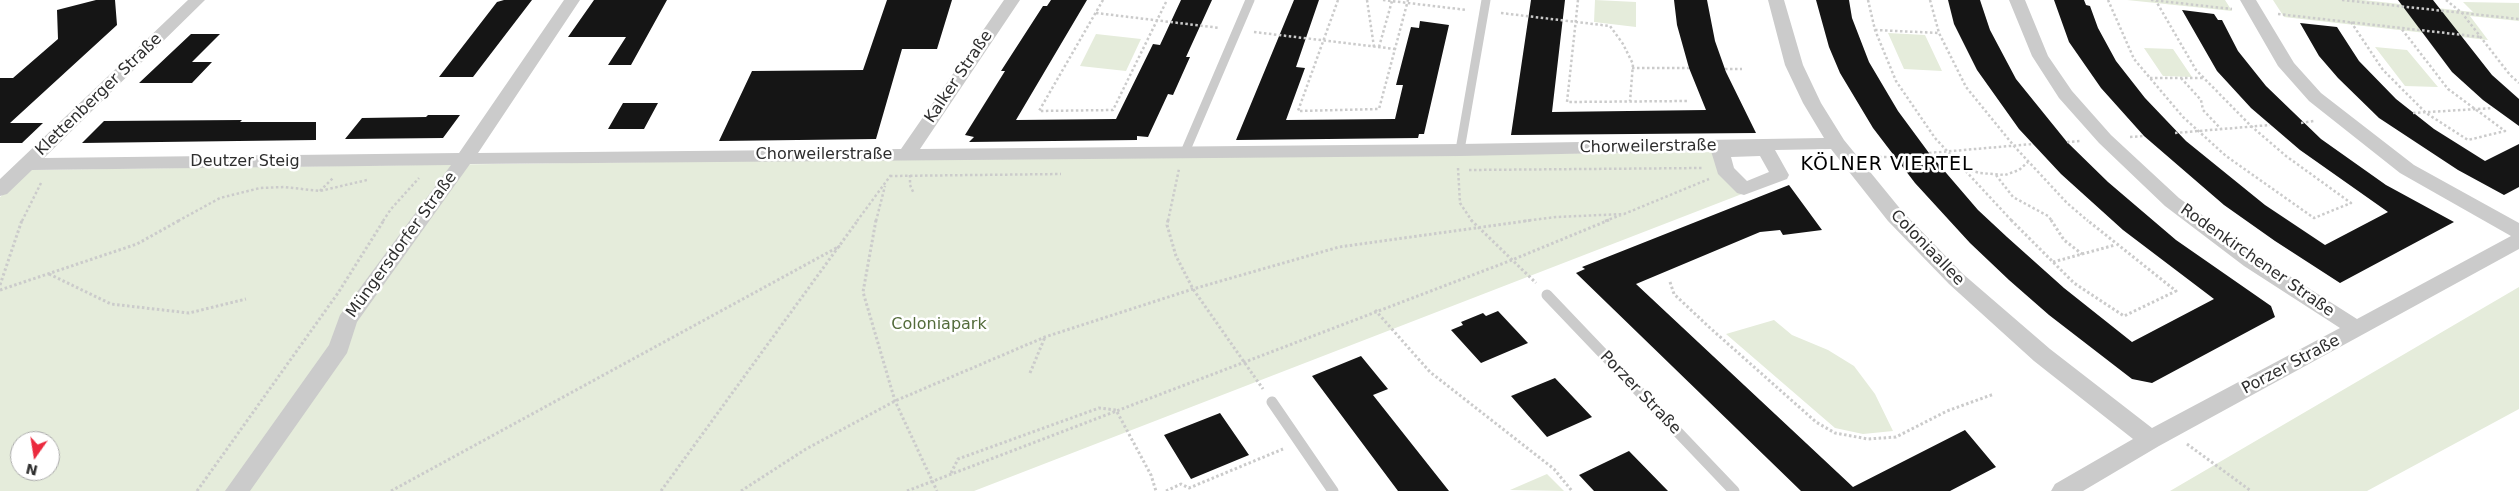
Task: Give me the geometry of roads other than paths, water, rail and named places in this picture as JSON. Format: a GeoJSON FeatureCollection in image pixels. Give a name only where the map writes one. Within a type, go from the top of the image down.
{"type":"FeatureCollection","features":[{"type":"Feature","properties":{"kind":"street","name":"Klettenberger Straße"},"geometry":{"type":"LineString","coordinates":[[0,190],[33,164],[198,0]]}},
{"type":"Feature","properties":{"kind":"street","name":"Müngersdorfer Straße"},"geometry":{"type":"LineString","coordinates":[[237,491],[339,347],[347,320],[464,160],[572,0]]}},
{"type":"Feature","properties":{"kind":"street","name":"Kalker Straße"},"geometry":{"type":"LineString","coordinates":[[907,154],[1012,0]]}},
{"type":"Feature","properties":{"kind":"street","name":"Coloniaallee"},"geometry":{"type":"LineString","coordinates":[[1776,0],[1794,65],[1812,103],[1836,143],[1895,216],[1956,279],[2042,355],[2161,435]]}},
{"type":"Feature","properties":{"kind":"street","name":"Rodenkirchener Straße"},"geometry":{"type":"LineString","coordinates":[[2017,0],[2040,56],[2065,94],[2105,139],[2172,202],[2251,261],[2357,330]]}},
{"type":"Feature","properties":{"kind":"street"},"geometry":{"type":"LineString","coordinates":[[2251,6],[2286,66],[2315,97],[2341,119],[2407,169],[2519,232]]}},
{"type":"Feature","properties":{"kind":"street","name":"Chorweilerstraße"},"geometry":{"type":"LineString","coordinates":[[464,160],[907,154],[1460,150],[1836,143]]}},
{"type":"Feature","properties":{"kind":"street","name":"Deutzer Steig"},"geometry":{"type":"LineString","coordinates":[[33,164],[464,160]]}},
{"type":"Feature","properties":{"kind":"street","name":"Porzer Straße"},"geometry":{"type":"LineString","coordinates":[[2063,491],[2161,435],[2357,330],[2519,240]]}},
{"type":"Feature","properties":{"kind":"lane"},"geometry":{"type":"LineString","coordinates":[[1184,152],[1250,0]]}},
{"type":"Feature","properties":{"kind":"lane"},"geometry":{"type":"LineString","coordinates":[[1460,150],[1486,0]]}},
{"type":"Feature","properties":{"kind":"lane","name":"Porzer Straße"},"geometry":{"type":"LineString","coordinates":[[1546,294],[1734,491]]}},
{"type":"Feature","properties":{"kind":"lane"},"geometry":{"type":"LineString","coordinates":[[1272,402],[1334,491]]}},
{"type":"Feature","properties":{"kind":"district","name":"KÖLNER VIERTEL"},"geometry":{"type":"Point","coordinates":[1887,165]}},
{"type":"Feature","properties":{"kind":"park label","name":"Coloniapark"},"geometry":{"type":"Point","coordinates":[939,325]}}]}
